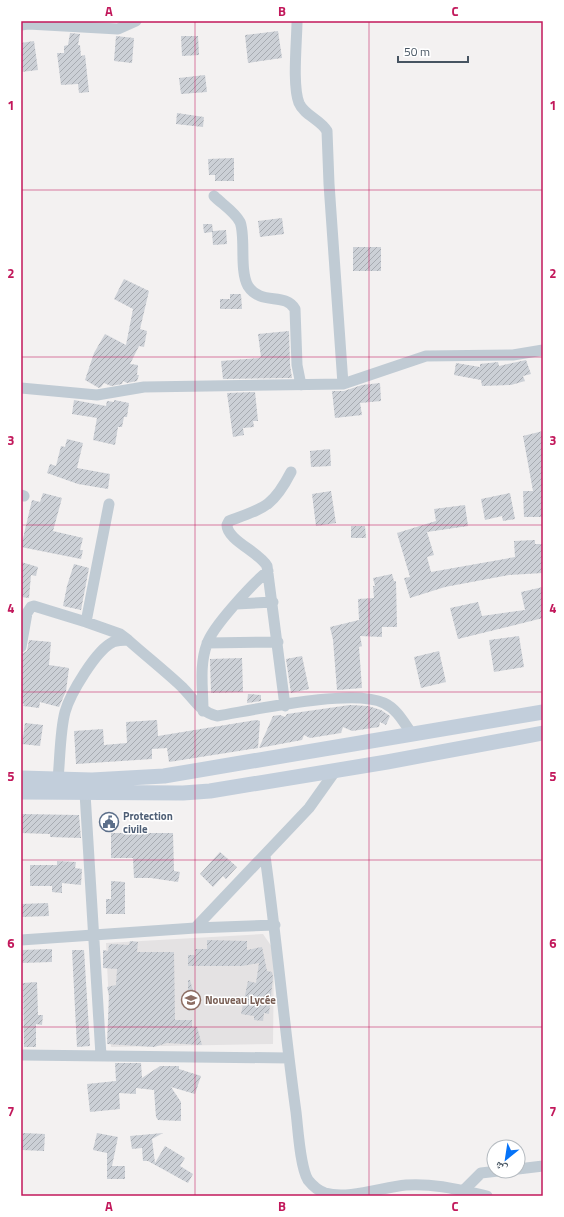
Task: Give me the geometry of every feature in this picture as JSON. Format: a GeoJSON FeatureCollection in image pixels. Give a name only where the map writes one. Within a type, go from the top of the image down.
{"type":"FeatureCollection","features":[{"type":"Feature","properties":{"kind":"main road"},"geometry":{"type":"LineString","coordinates":[[21,778],[92,780],[164,776],[543,712]]}},
{"type":"Feature","properties":{"kind":"main road"},"geometry":{"type":"LineString","coordinates":[[21,792],[190,793],[244,786],[543,733]]}},
{"type":"Feature","properties":{"kind":"street"},"geometry":{"type":"LineString","coordinates":[[21,25],[28,24],[118,29],[136,21]]}},
{"type":"Feature","properties":{"kind":"street"},"geometry":{"type":"LineString","coordinates":[[297,21],[296,82],[299,103],[305,111],[324,126],[327,132],[329,184],[343,384]]}},
{"type":"Feature","properties":{"kind":"street"},"geometry":{"type":"LineString","coordinates":[[214,196],[240,223],[242,258],[247,284],[252,291],[262,298],[286,301],[292,304],[295,309],[297,365],[301,385]]}},
{"type":"Feature","properties":{"kind":"street"},"geometry":{"type":"LineString","coordinates":[[22,388],[97,395],[144,387],[343,384],[426,356],[513,355],[543,350]]}},
{"type":"Feature","properties":{"kind":"street"},"geometry":{"type":"LineString","coordinates":[[285,706],[268,571],[263,559],[229,534],[227,526],[229,521],[267,505],[275,499],[291,472]]}},
{"type":"Feature","properties":{"kind":"street"},"geometry":{"type":"LineString","coordinates":[[86,622],[108,504]]}},
{"type":"Feature","properties":{"kind":"street"},"geometry":{"type":"LineString","coordinates":[[203,711],[202,664],[207,643],[257,579],[268,571]]}},
{"type":"Feature","properties":{"kind":"street"},"geometry":{"type":"LineString","coordinates":[[236,604],[273,602]]}},
{"type":"Feature","properties":{"kind":"street"},"geometry":{"type":"LineString","coordinates":[[21,647],[27,613],[31,607],[34,606],[66,615],[120,634],[182,688],[203,711],[217,716],[362,697],[383,702],[390,706],[398,713],[412,734]]}},
{"type":"Feature","properties":{"kind":"street"},"geometry":{"type":"LineString","coordinates":[[58,780],[65,712],[77,684],[98,656],[112,642],[128,640]]}},
{"type":"Feature","properties":{"kind":"street"},"geometry":{"type":"LineString","coordinates":[[207,643],[278,642]]}},
{"type":"Feature","properties":{"kind":"street"},"geometry":{"type":"LineString","coordinates":[[195,928],[310,808],[336,770]]}},
{"type":"Feature","properties":{"kind":"street"},"geometry":{"type":"LineString","coordinates":[[85,793],[101,1056]]}},
{"type":"Feature","properties":{"kind":"street"},"geometry":{"type":"LineString","coordinates":[[265,856],[275,925],[289,1058],[303,1160],[308,1180],[326,1193],[344,1195],[406,1185],[434,1184],[487,1196]]}},
{"type":"Feature","properties":{"kind":"street"},"geometry":{"type":"LineString","coordinates":[[21,940],[195,928],[275,925]]}},
{"type":"Feature","properties":{"kind":"street"},"geometry":{"type":"LineString","coordinates":[[21,1055],[289,1058]]}},
{"type":"Feature","properties":{"kind":"street"},"geometry":{"type":"LineString","coordinates":[[526,1168],[543,1166]]}},
{"type":"Feature","properties":{"kind":"street"},"geometry":{"type":"LineString","coordinates":[[463,1191],[481,1173],[486,1172]]}},
{"type":"Feature","properties":{"kind":"shaded area","name":"Nouveau Lycée"},"geometry":{"type":"Polygon","coordinates":[[[263,934],[272,947],[274,955],[273,1044],[111,1047],[106,943],[263,934]]]}},
{"type":"Feature","properties":{"kind":"building"},"geometry":{"type":"Polygon","coordinates":[[[278,31],[282,58],[248,63],[245,35],[278,31]]]}},
{"type":"Feature","properties":{"kind":"building"},"geometry":{"type":"Polygon","coordinates":[[[70,33],[80,34],[78,45],[80,45],[81,56],[85,55],[89,92],[79,93],[78,84],[61,85],[57,53],[64,53],[64,46],[68,45],[70,33]]]}},
{"type":"Feature","properties":{"kind":"building"},"geometry":{"type":"Polygon","coordinates":[[[116,36],[134,38],[132,63],[114,61],[116,36]]]}},
{"type":"Feature","properties":{"kind":"building"},"geometry":{"type":"Polygon","coordinates":[[[181,36],[198,36],[199,55],[182,56],[181,36]]]}},
{"type":"Feature","properties":{"kind":"building"},"geometry":{"type":"Polygon","coordinates":[[[34,41],[38,70],[21,72],[21,43],[34,41]]]}},
{"type":"Feature","properties":{"kind":"building"},"geometry":{"type":"Polygon","coordinates":[[[205,75],[207,92],[181,94],[179,78],[205,75]]]}},
{"type":"Feature","properties":{"kind":"building"},"geometry":{"type":"Polygon","coordinates":[[[177,113],[204,117],[203,127],[176,124],[177,113]]]}},
{"type":"Feature","properties":{"kind":"building"},"geometry":{"type":"Polygon","coordinates":[[[234,158],[234,181],[215,181],[215,175],[209,175],[208,159],[234,158]]]}},
{"type":"Feature","properties":{"kind":"building"},"geometry":{"type":"Polygon","coordinates":[[[282,218],[284,234],[260,237],[258,221],[282,218]]]}},
{"type":"Feature","properties":{"kind":"building"},"geometry":{"type":"Polygon","coordinates":[[[203,224],[212,224],[213,231],[226,230],[227,244],[213,245],[212,232],[204,233],[203,224]]]}},
{"type":"Feature","properties":{"kind":"building"},"geometry":{"type":"Polygon","coordinates":[[[353,247],[381,247],[381,271],[353,271],[353,247]]]}},
{"type":"Feature","properties":{"kind":"building"},"geometry":{"type":"Polygon","coordinates":[[[124,279],[149,291],[140,329],[147,331],[144,347],[139,346],[130,364],[138,365],[137,375],[139,375],[137,381],[127,383],[123,381],[122,384],[111,386],[104,383],[99,388],[85,380],[94,353],[105,334],[126,345],[133,309],[114,299],[124,279]]]}},
{"type":"Feature","properties":{"kind":"building"},"geometry":{"type":"Polygon","coordinates":[[[230,294],[241,294],[242,309],[220,309],[220,299],[230,299],[230,294]]]}},
{"type":"Feature","properties":{"kind":"building"},"geometry":{"type":"Polygon","coordinates":[[[289,331],[292,378],[223,379],[221,361],[261,357],[258,334],[289,331]]]}},
{"type":"Feature","properties":{"kind":"building"},"geometry":{"type":"Polygon","coordinates":[[[526,360],[531,374],[523,376],[525,381],[511,385],[482,386],[481,380],[454,375],[456,363],[480,367],[480,364],[498,362],[499,366],[526,360]]]}},
{"type":"Feature","properties":{"kind":"building"},"geometry":{"type":"Polygon","coordinates":[[[380,383],[381,401],[360,403],[362,415],[335,418],[332,391],[344,391],[362,385],[380,383]]]}},
{"type":"Feature","properties":{"kind":"building"},"geometry":{"type":"Polygon","coordinates":[[[255,392],[258,421],[253,421],[254,427],[243,428],[244,435],[233,437],[227,393],[255,392]]]}},
{"type":"Feature","properties":{"kind":"building"},"geometry":{"type":"Polygon","coordinates":[[[74,400],[106,406],[107,401],[114,402],[114,400],[129,403],[127,417],[124,417],[122,427],[118,427],[115,445],[93,440],[97,418],[72,414],[74,400]]]}},
{"type":"Feature","properties":{"kind":"building"},"geometry":{"type":"Polygon","coordinates":[[[543,431],[543,517],[524,517],[523,491],[533,491],[523,436],[543,431]]]}},
{"type":"Feature","properties":{"kind":"building"},"geometry":{"type":"Polygon","coordinates":[[[67,439],[83,443],[77,468],[110,474],[108,489],[78,484],[47,473],[50,464],[56,466],[61,446],[65,447],[67,439]]]}},
{"type":"Feature","properties":{"kind":"building"},"geometry":{"type":"Polygon","coordinates":[[[330,449],[331,466],[311,467],[310,451],[330,449]]]}},
{"type":"Feature","properties":{"kind":"building"},"geometry":{"type":"Polygon","coordinates":[[[331,491],[336,523],[316,526],[312,494],[331,491]]]}},
{"type":"Feature","properties":{"kind":"building"},"geometry":{"type":"Polygon","coordinates":[[[43,493],[62,498],[53,531],[83,538],[80,550],[83,550],[81,559],[21,547],[32,500],[40,502],[43,493]]]}},
{"type":"Feature","properties":{"kind":"building"},"geometry":{"type":"Polygon","coordinates":[[[510,493],[515,519],[503,521],[502,516],[485,520],[481,499],[510,493]]]}},
{"type":"Feature","properties":{"kind":"building"},"geometry":{"type":"Polygon","coordinates":[[[465,505],[468,526],[427,532],[434,555],[427,557],[431,572],[515,557],[514,541],[535,540],[535,544],[543,544],[543,573],[509,575],[445,587],[410,598],[404,578],[410,577],[397,533],[436,521],[434,509],[465,505]]]}},
{"type":"Feature","properties":{"kind":"building"},"geometry":{"type":"Polygon","coordinates":[[[351,526],[365,526],[366,538],[351,538],[351,526]]]}},
{"type":"Feature","properties":{"kind":"building"},"geometry":{"type":"Polygon","coordinates":[[[21,562],[38,567],[36,576],[31,575],[29,598],[21,597],[21,562]]]}},
{"type":"Feature","properties":{"kind":"building"},"geometry":{"type":"Polygon","coordinates":[[[74,564],[89,568],[81,610],[63,606],[74,564]]]}},
{"type":"Feature","properties":{"kind":"building"},"geometry":{"type":"Polygon","coordinates":[[[392,574],[394,581],[396,581],[397,627],[382,627],[382,637],[360,636],[362,646],[359,647],[362,688],[337,690],[333,640],[330,627],[359,620],[358,599],[374,598],[373,586],[375,586],[373,578],[392,574]]]}},
{"type":"Feature","properties":{"kind":"building"},"geometry":{"type":"Polygon","coordinates":[[[543,587],[543,618],[458,639],[450,608],[478,602],[482,616],[525,610],[521,592],[543,587]]]}},
{"type":"Feature","properties":{"kind":"building"},"geometry":{"type":"Polygon","coordinates":[[[519,636],[524,667],[494,672],[489,640],[519,636]]]}},
{"type":"Feature","properties":{"kind":"building"},"geometry":{"type":"Polygon","coordinates":[[[29,640],[51,642],[49,665],[69,668],[66,691],[59,707],[40,702],[39,708],[23,706],[24,704],[21,703],[21,654],[27,651],[29,640]]]}},
{"type":"Feature","properties":{"kind":"building"},"geometry":{"type":"Polygon","coordinates":[[[439,651],[446,682],[421,688],[414,657],[439,651]]]}},
{"type":"Feature","properties":{"kind":"building"},"geometry":{"type":"Polygon","coordinates":[[[302,656],[309,689],[291,693],[286,659],[302,656]]]}},
{"type":"Feature","properties":{"kind":"building"},"geometry":{"type":"Polygon","coordinates":[[[242,658],[243,692],[211,693],[210,659],[242,658]]]}},
{"type":"Feature","properties":{"kind":"building"},"geometry":{"type":"Polygon","coordinates":[[[248,694],[261,695],[261,701],[247,703],[248,694]]]}},
{"type":"Feature","properties":{"kind":"building"},"geometry":{"type":"Polygon","coordinates":[[[350,705],[368,706],[381,710],[390,716],[386,725],[380,722],[379,727],[352,731],[343,727],[341,733],[310,738],[304,735],[302,740],[259,748],[273,716],[280,715],[285,717],[287,714],[350,705]]]}},
{"type":"Feature","properties":{"kind":"building"},"geometry":{"type":"Polygon","coordinates":[[[157,720],[158,736],[256,720],[260,721],[258,748],[169,762],[167,748],[152,749],[152,759],[76,764],[74,731],[103,729],[104,745],[127,743],[126,722],[157,720]]]}},
{"type":"Feature","properties":{"kind":"building"},"geometry":{"type":"Polygon","coordinates":[[[25,723],[43,725],[40,746],[22,744],[25,723]]]}},
{"type":"Feature","properties":{"kind":"building"},"geometry":{"type":"Polygon","coordinates":[[[21,814],[79,815],[81,838],[50,837],[50,834],[21,833],[21,814]]]}},
{"type":"Feature","properties":{"kind":"building"},"geometry":{"type":"Polygon","coordinates":[[[111,833],[173,833],[174,871],[180,872],[178,882],[151,878],[134,878],[133,858],[111,858],[111,833]]]}},
{"type":"Feature","properties":{"kind":"building"},"geometry":{"type":"Polygon","coordinates":[[[220,852],[237,867],[226,879],[223,876],[213,887],[200,874],[220,852]]]}},
{"type":"Feature","properties":{"kind":"building"},"geometry":{"type":"Polygon","coordinates":[[[57,861],[76,862],[75,868],[82,869],[81,885],[62,883],[62,893],[52,892],[52,886],[30,886],[30,865],[57,865],[57,861]]]}},
{"type":"Feature","properties":{"kind":"building"},"geometry":{"type":"Polygon","coordinates":[[[111,881],[125,882],[125,914],[106,914],[106,899],[111,899],[111,881]]]}},
{"type":"Feature","properties":{"kind":"building"},"geometry":{"type":"Polygon","coordinates":[[[48,903],[49,916],[21,917],[21,904],[48,903]]]}},
{"type":"Feature","properties":{"kind":"building"},"geometry":{"type":"Polygon","coordinates":[[[207,940],[247,941],[247,950],[262,947],[267,971],[272,972],[273,977],[269,1014],[264,1013],[263,1021],[254,1020],[254,1016],[241,1014],[248,981],[256,983],[259,963],[242,966],[188,966],[188,955],[195,955],[195,949],[207,949],[207,940]]]}},
{"type":"Feature","properties":{"kind":"building"},"geometry":{"type":"Polygon","coordinates":[[[130,941],[138,942],[137,952],[174,952],[175,1020],[192,1020],[192,1027],[197,1027],[202,1045],[167,1043],[154,1047],[107,1044],[109,995],[107,987],[116,985],[117,969],[103,968],[103,950],[108,951],[109,945],[112,944],[129,945],[130,941]]]}},
{"type":"Feature","properties":{"kind":"building"},"geometry":{"type":"Polygon","coordinates":[[[52,949],[52,962],[21,963],[21,950],[52,949]]]}},
{"type":"Feature","properties":{"kind":"building"},"geometry":{"type":"Polygon","coordinates":[[[72,950],[84,950],[90,1046],[77,1047],[72,950]]]}},
{"type":"Feature","properties":{"kind":"building"},"geometry":{"type":"Polygon","coordinates":[[[188,980],[190,980],[196,1002],[196,1008],[188,1011],[188,980]]]}},
{"type":"Feature","properties":{"kind":"building"},"geometry":{"type":"Polygon","coordinates":[[[37,982],[38,1015],[43,1015],[42,1025],[36,1024],[36,1047],[24,1047],[23,983],[37,982]]]}},
{"type":"Feature","properties":{"kind":"building"},"geometry":{"type":"Polygon","coordinates":[[[115,1063],[141,1063],[142,1078],[160,1066],[179,1066],[179,1069],[201,1076],[195,1094],[171,1087],[181,1102],[181,1121],[158,1120],[156,1117],[154,1090],[136,1088],[136,1094],[119,1093],[120,1109],[90,1112],[87,1084],[116,1081],[115,1063]]]}},
{"type":"Feature","properties":{"kind":"building"},"geometry":{"type":"Polygon","coordinates":[[[23,1133],[45,1134],[44,1151],[22,1150],[23,1133]]]}},
{"type":"Feature","properties":{"kind":"building"},"geometry":{"type":"Polygon","coordinates":[[[97,1133],[118,1137],[112,1166],[125,1166],[125,1179],[107,1179],[107,1153],[93,1150],[97,1133]]]}},
{"type":"Feature","properties":{"kind":"building"},"geometry":{"type":"Polygon","coordinates":[[[163,1133],[152,1139],[155,1163],[165,1146],[185,1158],[180,1166],[193,1174],[188,1183],[148,1161],[143,1161],[142,1148],[132,1149],[130,1136],[163,1133]]]}},
{"type":"Feature","properties":{"kind":"place","name":"Protection civile"},"geometry":{"type":"Point","coordinates":[109,822]}},
{"type":"Feature","properties":{"kind":"place","name":"Nouveau Lycée"},"geometry":{"type":"Point","coordinates":[191,1000]}}]}
